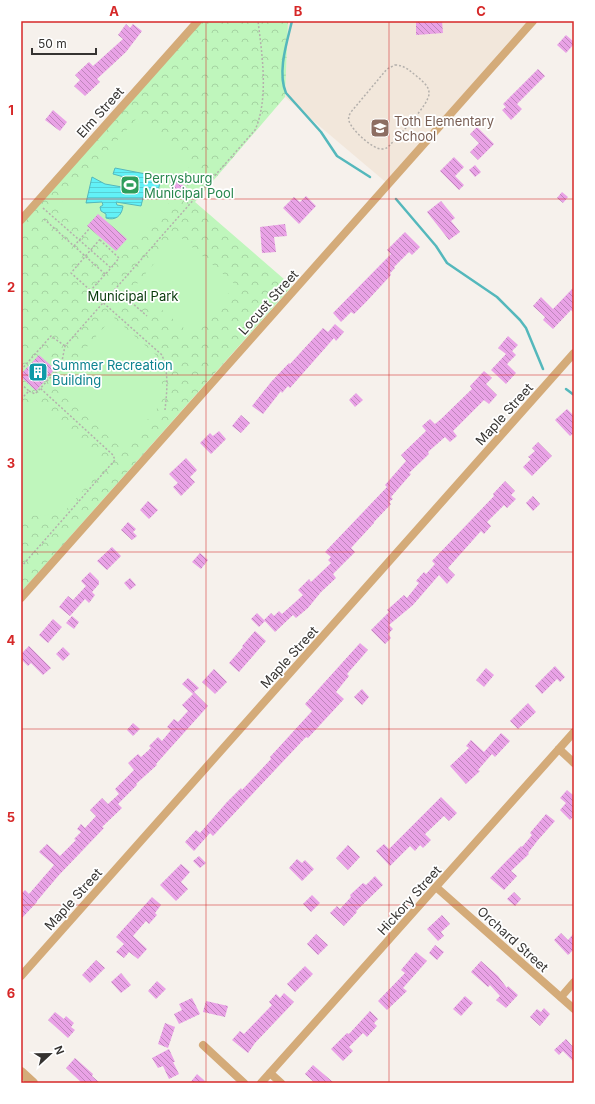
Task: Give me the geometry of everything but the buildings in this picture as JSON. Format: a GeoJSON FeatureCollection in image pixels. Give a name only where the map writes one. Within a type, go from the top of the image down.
{"type":"FeatureCollection","features":[{"type":"Feature","properties":{"kind":"street","name":"Elm Street"},"geometry":{"type":"LineString","coordinates":[[23,214],[198,21]]}},
{"type":"Feature","properties":{"kind":"street","name":"Locust Street"},"geometry":{"type":"LineString","coordinates":[[21,598],[533,21]]}},
{"type":"Feature","properties":{"kind":"street","name":"Maple Street"},"geometry":{"type":"LineString","coordinates":[[21,976],[574,353]]}},
{"type":"Feature","properties":{"kind":"street","name":"Hickory Street"},"geometry":{"type":"LineString","coordinates":[[261,1083],[574,732]]}},
{"type":"Feature","properties":{"kind":"street"},"geometry":{"type":"LineString","coordinates":[[559,749],[574,763]]}},
{"type":"Feature","properties":{"kind":"street","name":"Orchard Street"},"geometry":{"type":"LineString","coordinates":[[436,887],[574,1009]]}},
{"type":"Feature","properties":{"kind":"street"},"geometry":{"type":"LineString","coordinates":[[561,997],[574,982]]}},
{"type":"Feature","properties":{"kind":"street"},"geometry":{"type":"LineString","coordinates":[[203,1045],[244,1083]]}},
{"type":"Feature","properties":{"kind":"street"},"geometry":{"type":"LineString","coordinates":[[21,1072],[33,1083]]}},
{"type":"Feature","properties":{"kind":"street"},"geometry":{"type":"LineString","coordinates":[[270,1073],[281,1083]]}},
{"type":"Feature","properties":{"kind":"path"},"geometry":{"type":"LineString","coordinates":[[21,384],[35,394],[61,366],[65,346],[255,130],[263,102],[258,21]]}},
{"type":"Feature","properties":{"kind":"path"},"geometry":{"type":"LineString","coordinates":[[391,66],[402,66],[416,76],[425,84],[429,91],[429,98],[387,148],[381,150],[374,147],[351,125],[349,119],[351,112],[391,66]]}},
{"type":"Feature","properties":{"kind":"path"},"geometry":{"type":"LineString","coordinates":[[40,205],[111,268]]}},
{"type":"Feature","properties":{"kind":"path"},"geometry":{"type":"LineString","coordinates":[[44,219],[105,274]]}},
{"type":"Feature","properties":{"kind":"path"},"geometry":{"type":"LineString","coordinates":[[74,246],[90,228]]}},
{"type":"Feature","properties":{"kind":"path"},"geometry":{"type":"LineString","coordinates":[[90,291],[119,258],[101,239],[71,273],[90,291],[162,355],[165,364],[167,381],[165,410]]}},
{"type":"Feature","properties":{"kind":"path"},"geometry":{"type":"LineString","coordinates":[[116,289],[147,316]]}},
{"type":"Feature","properties":{"kind":"path"},"geometry":{"type":"LineString","coordinates":[[21,370],[51,336],[65,346]]}},
{"type":"Feature","properties":{"kind":"path"},"geometry":{"type":"LineString","coordinates":[[21,567],[115,460],[113,455],[40,388]]}},
{"type":"Feature","properties":{"kind":"path"},"geometry":{"type":"LineString","coordinates":[[21,399],[29,390]]}},
{"type":"Feature","properties":{"kind":"shaded area","name":"Toth Elementary School"},"geometry":{"type":"Polygon","coordinates":[[[288,21],[533,21],[388,184],[285,97],[288,21]]]}},
{"type":"Feature","properties":{"kind":"green space","name":"Municipal Park"},"geometry":{"type":"Polygon","coordinates":[[[199,21],[288,21],[285,97],[195,202],[292,286],[21,592],[21,224],[199,21]]]}},
{"type":"Feature","properties":{"kind":"green space","name":"Perrysburg Municipal Pool"},"geometry":{"type":"Polygon","coordinates":[[[138,117],[191,165],[177,180],[188,189],[181,197],[177,194],[119,260],[58,206],[138,117]]]}},
{"type":"Feature","properties":{"kind":"green space"},"geometry":{"type":"Polygon","coordinates":[[[178,235],[236,285],[191,334],[137,289],[136,285],[178,235]]]}},
{"type":"Feature","properties":{"kind":"green space"},"geometry":{"type":"Polygon","coordinates":[[[113,317],[157,356],[162,383],[160,405],[122,449],[57,390],[57,381],[113,317]]]}},
{"type":"Feature","properties":{"kind":"green space"},"geometry":{"type":"Polygon","coordinates":[[[30,402],[37,402],[107,461],[70,506],[65,510],[53,514],[21,515],[21,412],[30,402]]]}},
{"type":"Feature","properties":{"kind":"water"},"geometry":{"type":"Polygon","coordinates":[[[115,168],[161,177],[158,192],[145,190],[141,206],[116,202],[117,205],[123,206],[121,213],[118,217],[109,219],[106,218],[106,214],[101,211],[100,207],[103,205],[102,202],[86,203],[92,177],[105,184],[122,187],[124,177],[113,174],[115,168]]]}},
{"type":"Feature","properties":{"kind":"waterway"},"geometry":{"type":"LineString","coordinates":[[292,21],[284,57],[282,76],[286,93],[321,132],[337,156],[370,177]]}},
{"type":"Feature","properties":{"kind":"waterway"},"geometry":{"type":"LineString","coordinates":[[396,199],[436,246],[447,263],[497,297],[520,320],[526,328],[543,369]]}},
{"type":"Feature","properties":{"kind":"waterway"},"geometry":{"type":"LineString","coordinates":[[566,389],[574,395]]}},
{"type":"Feature","properties":{"kind":"place","name":"Toth Elementary School"},"geometry":{"type":"Point","coordinates":[380,128]}},
{"type":"Feature","properties":{"kind":"place","name":"Perrysburg Municipal Pool"},"geometry":{"type":"Point","coordinates":[130,185]}},
{"type":"Feature","properties":{"kind":"place","name":"Summer Recreation Building"},"geometry":{"type":"Point","coordinates":[38,372]}}]}
